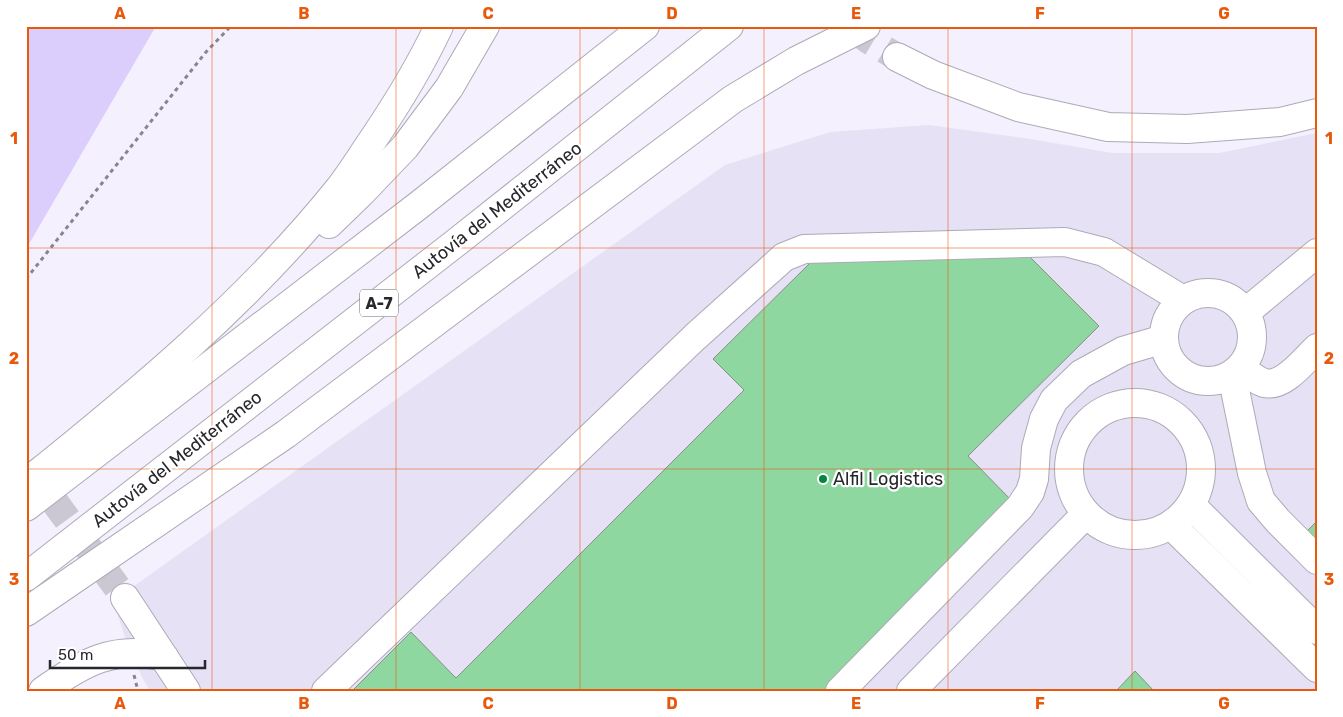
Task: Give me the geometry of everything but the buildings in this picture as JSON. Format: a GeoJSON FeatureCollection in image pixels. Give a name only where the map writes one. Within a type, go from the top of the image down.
{"type":"FeatureCollection","features":[{"type":"Feature","properties":{"kind":"main road"},"geometry":{"type":"LineString","coordinates":[[26,483],[142,388],[196,340],[262,277],[294,242],[339,189],[399,102],[439,26]]}},
{"type":"Feature","properties":{"kind":"main road"},"geometry":{"type":"LineString","coordinates":[[196,340],[264,284],[361,193],[405,147],[448,88],[485,26]]}},
{"type":"Feature","properties":{"kind":"main road"},"geometry":{"type":"LineString","coordinates":[[26,507],[411,211],[645,26]]}},
{"type":"Feature","properties":{"kind":"main road","name":"Autovía del Mediterráneo"},"geometry":{"type":"LineString","coordinates":[[26,577],[461,239],[729,26]]}},
{"type":"Feature","properties":{"kind":"main road"},"geometry":{"type":"LineString","coordinates":[[26,612],[286,434],[733,99],[796,62],[866,26]]}},
{"type":"Feature","properties":{"kind":"main road"},"geometry":{"type":"LineString","coordinates":[[897,56],[933,75],[1018,107],[1108,127],[1187,129],[1280,122],[1317,113]]}},
{"type":"Feature","properties":{"kind":"main road"},"geometry":{"type":"LineString","coordinates":[[326,691],[695,337],[784,257],[804,249],[1065,242],[1104,252],[1183,300]]}},
{"type":"Feature","properties":{"kind":"main road"},"geometry":{"type":"LineString","coordinates":[[1246,312],[1314,256]]}},
{"type":"Feature","properties":{"kind":"main road"},"geometry":{"type":"LineString","coordinates":[[1205,292],[1217,293],[1238,303],[1246,312],[1253,334],[1252,346],[1248,358],[1236,372],[1220,380],[1208,382],[1196,380],[1186,376],[1170,360],[1166,350],[1164,328],[1174,308],[1183,300],[1205,292]]}},
{"type":"Feature","properties":{"kind":"main road"},"geometry":{"type":"LineString","coordinates":[[840,691],[1020,507],[1030,492],[1034,479],[1036,448],[1044,419],[1054,400],[1081,374],[1123,351],[1164,339]]}},
{"type":"Feature","properties":{"kind":"main road"},"geometry":{"type":"LineString","coordinates":[[1236,372],[1265,383],[1274,383],[1284,380],[1317,348]]}},
{"type":"Feature","properties":{"kind":"main road"},"geometry":{"type":"LineString","coordinates":[[1236,372],[1252,473],[1261,501],[1317,560]]}},
{"type":"Feature","properties":{"kind":"main road"},"geometry":{"type":"LineString","coordinates":[[1129,404],[1147,404],[1165,410],[1180,421],[1191,435],[1198,452],[1201,470],[1198,488],[1191,505],[1171,525],[1154,532],[1136,535],[1117,533],[1100,526],[1086,514],[1076,499],[1070,481],[1069,463],[1073,445],[1082,429],[1095,416],[1111,408],[1129,404]]}},
{"type":"Feature","properties":{"kind":"main road"},"geometry":{"type":"LineString","coordinates":[[1191,505],[1317,630]]}},
{"type":"Feature","properties":{"kind":"main road"},"geometry":{"type":"LineString","coordinates":[[911,691],[1086,514]]}},
{"type":"Feature","properties":{"kind":"main road"},"geometry":{"type":"LineString","coordinates":[[1171,525],[1317,668]]}},
{"type":"Feature","properties":{"kind":"main road"},"geometry":{"type":"LineString","coordinates":[[125,598],[186,691]]}},
{"type":"Feature","properties":{"kind":"main road"},"geometry":{"type":"LineString","coordinates":[[43,691],[62,677],[91,662],[109,656],[140,652],[164,657]]}},
{"type":"Feature","properties":{"kind":"path"},"geometry":{"type":"LineString","coordinates":[[26,279],[206,52],[231,26]]}},
{"type":"Feature","properties":{"kind":"shaded area"},"geometry":{"type":"Polygon","coordinates":[[[26,26],[156,26],[26,249],[26,26]]]}},
{"type":"Feature","properties":{"kind":"shaded area"},"geometry":{"type":"Polygon","coordinates":[[[929,125],[1031,139],[1112,153],[1219,153],[1317,133],[1317,691],[150,691],[127,643],[113,601],[725,165],[830,132],[929,125]]]}},
{"type":"Feature","properties":{"kind":"tunnel"},"geometry":{"type":"LineString","coordinates":[[850,26],[897,57]]}},
{"type":"Feature","properties":{"kind":"tunnel"},"geometry":{"type":"LineString","coordinates":[[26,463],[125,598]]}},
{"type":"Feature","properties":{"kind":"place","name":"Alfil Logistics"},"geometry":{"type":"Point","coordinates":[823,479]}}]}
